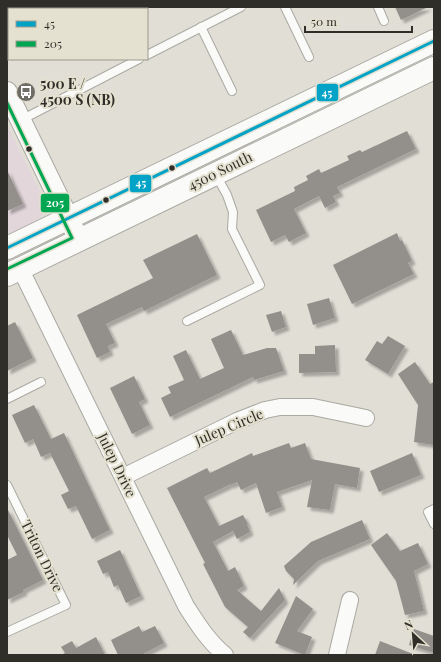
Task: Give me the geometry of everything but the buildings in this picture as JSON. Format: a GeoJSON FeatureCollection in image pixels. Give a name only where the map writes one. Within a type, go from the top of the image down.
{"type":"FeatureCollection","features":[{"type":"Feature","properties":{"kind":"main road","name":"4500 South"},"geometry":{"type":"LineString","coordinates":[[7,248],[434,41]]}},
{"type":"Feature","properties":{"kind":"main road","name":"4500 South"},"geometry":{"type":"LineString","coordinates":[[14,272],[434,68]]}},
{"type":"Feature","properties":{"kind":"street"},"geometry":{"type":"LineString","coordinates":[[12,106],[79,240]]}},
{"type":"Feature","properties":{"kind":"street","name":"Julep Drive"},"geometry":{"type":"LineString","coordinates":[[14,272],[123,477],[186,606],[216,653]]}},
{"type":"Feature","properties":{"kind":"street","name":"Julep Circle"},"geometry":{"type":"LineString","coordinates":[[123,477],[237,421],[265,410],[286,407],[314,407],[366,418]]}},
{"type":"Feature","properties":{"kind":"street"},"geometry":{"type":"LineString","coordinates":[[337,655],[350,600]]}},
{"type":"Feature","properties":{"kind":"lane"},"geometry":{"type":"LineString","coordinates":[[148,54],[241,7]]}},
{"type":"Feature","properties":{"kind":"lane"},"geometry":{"type":"LineString","coordinates":[[285,7],[309,57]]}},
{"type":"Feature","properties":{"kind":"lane"},"geometry":{"type":"LineString","coordinates":[[378,7],[384,21]]}},
{"type":"Feature","properties":{"kind":"lane"},"geometry":{"type":"LineString","coordinates":[[201,27],[232,91]]}},
{"type":"Feature","properties":{"kind":"lane"},"geometry":{"type":"LineString","coordinates":[[12,106],[137,60]]}},
{"type":"Feature","properties":{"kind":"lane"},"geometry":{"type":"LineString","coordinates":[[187,322],[260,286],[232,229],[233,212],[227,195],[216,174]]}},
{"type":"Feature","properties":{"kind":"lane"},"geometry":{"type":"LineString","coordinates":[[7,399],[41,382]]}},
{"type":"Feature","properties":{"kind":"lane","name":"Triton Drive"},"geometry":{"type":"LineString","coordinates":[[7,485],[66,605],[7,632]]}},
{"type":"Feature","properties":{"kind":"lane"},"geometry":{"type":"LineString","coordinates":[[434,509],[428,512],[434,524]]}},
{"type":"Feature","properties":{"kind":"shaded area"},"geometry":{"type":"Polygon","coordinates":[[[7,125],[41,194],[45,208],[43,214],[36,221],[7,234],[7,125]]]}},
{"type":"Feature","properties":{"kind":"transit line","name":"45"},"geometry":{"type":"LineString","coordinates":[[7,248],[434,41]]}},
{"type":"Feature","properties":{"kind":"transit line","name":"205"},"geometry":{"type":"LineString","coordinates":[[7,103],[72,238],[7,269]]}},
{"type":"Feature","properties":{"kind":"place","name":"500 E / 4500 S (NB)"},"geometry":{"type":"Point","coordinates":[26,92]}}]}
